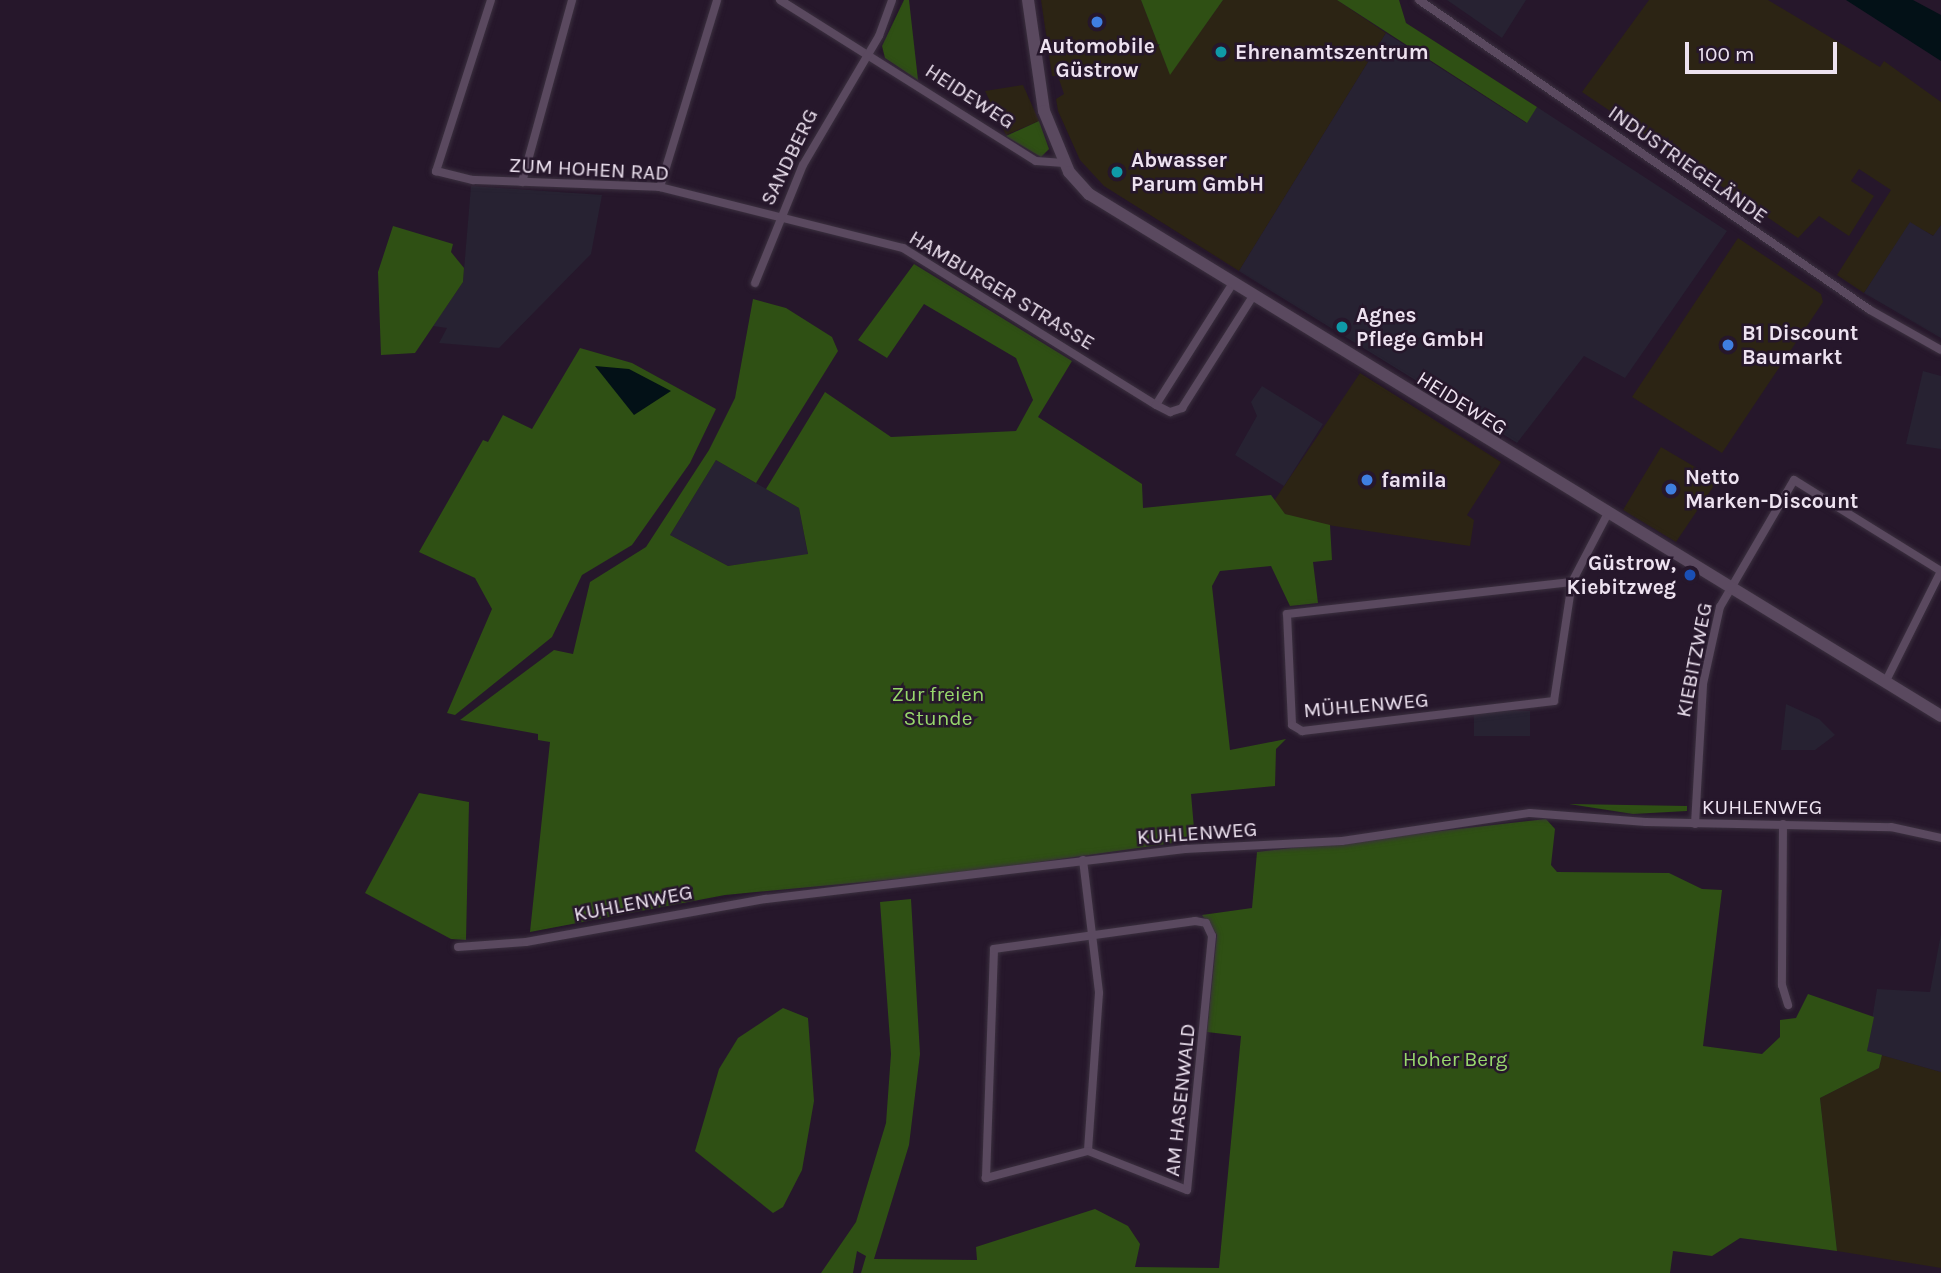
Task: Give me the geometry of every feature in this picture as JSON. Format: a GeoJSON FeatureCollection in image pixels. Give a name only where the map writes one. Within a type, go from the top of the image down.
{"type":"FeatureCollection","features":[{"type":"Feature","properties":{"kind":"street","name":"ZUM HOHEN RAD"},"geometry":{"type":"LineString","coordinates":[[491,0],[436,171],[522,182],[660,187],[780,214]]}},
{"type":"Feature","properties":{"kind":"street"},"geometry":{"type":"LineString","coordinates":[[522,182],[572,0]]}},
{"type":"Feature","properties":{"kind":"street"},"geometry":{"type":"LineString","coordinates":[[660,187],[717,0]]}},
{"type":"Feature","properties":{"kind":"street","name":"HEIDEWEG"},"geometry":{"type":"LineString","coordinates":[[780,0],[1036,161],[1064,163],[1089,194],[1729,589],[1941,716]]}},
{"type":"Feature","properties":{"kind":"street","name":"SANDBERG"},"geometry":{"type":"LineString","coordinates":[[755,283],[780,214],[867,53],[892,0]]}},
{"type":"Feature","properties":{"kind":"street"},"geometry":{"type":"LineString","coordinates":[[1028,0],[1039,92],[1064,163]]}},
{"type":"Feature","properties":{"kind":"street","name":"INDUSTRIEGELÄNDE"},"geometry":{"type":"LineString","coordinates":[[1419,0],[1871,310],[1941,349]]}},
{"type":"Feature","properties":{"kind":"street","name":"HAMBURGER STRASSE"},"geometry":{"type":"LineString","coordinates":[[780,214],[902,248],[1156,405]]}},
{"type":"Feature","properties":{"kind":"street"},"geometry":{"type":"LineString","coordinates":[[1233,283],[1156,405],[1170,412],[1182,408],[1253,296]]}},
{"type":"Feature","properties":{"kind":"street","name":"KIEBITZWEG"},"geometry":{"type":"LineString","coordinates":[[1695,824],[1703,684],[1729,589],[1794,480],[1941,571]]}},
{"type":"Feature","properties":{"kind":"street","name":"MÜHLENWEG"},"geometry":{"type":"LineString","coordinates":[[1572,582],[1287,614],[1292,725],[1301,731],[1548,704],[1557,695],[1572,582],[1607,514]]}},
{"type":"Feature","properties":{"kind":"street"},"geometry":{"type":"LineString","coordinates":[[1885,682],[1941,571]]}},
{"type":"Feature","properties":{"kind":"street","name":"KUHLENWEG"},"geometry":{"type":"LineString","coordinates":[[458,947],[526,942],[662,913],[1083,860],[1342,841],[1530,813],[1695,824],[1891,827],[1941,838]]}},
{"type":"Feature","properties":{"kind":"street"},"geometry":{"type":"LineString","coordinates":[[1783,824],[1782,985],[1788,1005]]}},
{"type":"Feature","properties":{"kind":"street"},"geometry":{"type":"LineString","coordinates":[[1083,860],[1099,993],[1088,1151]]}},
{"type":"Feature","properties":{"kind":"street","name":"AM HASENWALD"},"geometry":{"type":"LineString","coordinates":[[1195,921],[1206,923],[1212,936],[1192,1183],[1179,1190],[1088,1151],[996,1178],[986,1178],[982,1169],[991,956],[1002,946],[1093,936],[1195,921]]}},
{"type":"Feature","properties":{"kind":"shaded area"},"geometry":{"type":"Polygon","coordinates":[[[1041,0],[1141,0],[1170,74],[1223,0],[1337,0],[1386,33],[1239,271],[1104,186],[1080,160],[1058,111],[1056,99],[1064,94],[1058,76],[1052,76],[1041,0]]]}},
{"type":"Feature","properties":{"kind":"shaded area"},"geometry":{"type":"Polygon","coordinates":[[[1447,0],[1526,0],[1502,38],[1447,0]]]}},
{"type":"Feature","properties":{"kind":"shaded area"},"geometry":{"type":"Polygon","coordinates":[[[1649,0],[1768,0],[1880,67],[1884,61],[1941,102],[1941,225],[1934,236],[1910,223],[1864,293],[1837,275],[1891,190],[1859,169],[1851,181],[1874,196],[1849,236],[1819,216],[1798,238],[1582,92],[1649,0]]]}},
{"type":"Feature","properties":{"kind":"shaded area"},"geometry":{"type":"Polygon","coordinates":[[[1846,0],[1913,0],[1941,15],[1941,61],[1846,0]]]}},
{"type":"Feature","properties":{"kind":"shaded area"},"geometry":{"type":"Polygon","coordinates":[[[1386,33],[1526,123],[1537,107],[1727,231],[1625,378],[1584,356],[1517,443],[1239,271],[1386,33]]]}},
{"type":"Feature","properties":{"kind":"shaded area"},"geometry":{"type":"Polygon","coordinates":[[[1023,85],[1039,121],[1006,135],[985,91],[1023,85]]]}},
{"type":"Feature","properties":{"kind":"shaded area"},"geometry":{"type":"Polygon","coordinates":[[[471,186],[602,195],[591,254],[499,348],[439,343],[447,328],[433,326],[463,282],[471,186]]]}},
{"type":"Feature","properties":{"kind":"shaded area"},"geometry":{"type":"Polygon","coordinates":[[[1910,222],[1933,236],[1941,225],[1941,338],[1864,293],[1910,222]]]}},
{"type":"Feature","properties":{"kind":"shaded area","name":"B1 Discount Baumarkt"},"geometry":{"type":"Polygon","coordinates":[[[1738,238],[1821,294],[1823,302],[1722,453],[1632,397],[1738,238]]]}},
{"type":"Feature","properties":{"kind":"shaded area"},"geometry":{"type":"Polygon","coordinates":[[[595,366],[629,369],[671,391],[634,415],[595,366]]]}},
{"type":"Feature","properties":{"kind":"shaded area"},"geometry":{"type":"Polygon","coordinates":[[[1923,371],[1941,376],[1941,449],[1906,444],[1923,371]]]}},
{"type":"Feature","properties":{"kind":"shaded area"},"geometry":{"type":"Polygon","coordinates":[[[1360,373],[1501,462],[1467,515],[1474,520],[1470,546],[1307,522],[1285,514],[1274,501],[1360,373]]]}},
{"type":"Feature","properties":{"kind":"shaded area"},"geometry":{"type":"Polygon","coordinates":[[[1262,386],[1323,424],[1284,486],[1235,455],[1257,416],[1251,402],[1262,386]]]}},
{"type":"Feature","properties":{"kind":"shaded area","name":"Netto Marken-Discount"},"geometry":{"type":"Polygon","coordinates":[[[1661,447],[1712,477],[1713,487],[1676,542],[1623,510],[1661,447]]]}},
{"type":"Feature","properties":{"kind":"shaded area"},"geometry":{"type":"Polygon","coordinates":[[[716,460],[799,508],[808,555],[728,566],[670,535],[716,460]]]}},
{"type":"Feature","properties":{"kind":"shaded area"},"geometry":{"type":"Polygon","coordinates":[[[1786,704],[1819,719],[1835,735],[1815,750],[1781,750],[1786,704]]]}},
{"type":"Feature","properties":{"kind":"shaded area"},"geometry":{"type":"Polygon","coordinates":[[[1474,711],[1530,711],[1530,736],[1474,736],[1474,711]]]}},
{"type":"Feature","properties":{"kind":"shaded area"},"geometry":{"type":"Polygon","coordinates":[[[1941,934],[1941,1072],[1867,1051],[1877,989],[1930,992],[1941,934]]]}},
{"type":"Feature","properties":{"kind":"shaded area"},"geometry":{"type":"Polygon","coordinates":[[[1882,1055],[1941,1072],[1941,1268],[1837,1251],[1820,1098],[1879,1068],[1882,1055]]]}},
{"type":"Feature","properties":{"kind":"green space"},"geometry":{"type":"Polygon","coordinates":[[[904,0],[909,0],[918,80],[885,58],[882,46],[904,0]]]}},
{"type":"Feature","properties":{"kind":"green space"},"geometry":{"type":"Polygon","coordinates":[[[1141,0],[1223,0],[1170,75],[1141,0]]]}},
{"type":"Feature","properties":{"kind":"green space"},"geometry":{"type":"Polygon","coordinates":[[[1337,0],[1399,0],[1406,23],[1537,107],[1527,123],[1337,0]]]}},
{"type":"Feature","properties":{"kind":"green space"},"geometry":{"type":"Polygon","coordinates":[[[1039,121],[1049,149],[1041,157],[1006,136],[1039,121]]]}},
{"type":"Feature","properties":{"kind":"green space"},"geometry":{"type":"Polygon","coordinates":[[[393,226],[453,244],[451,252],[464,268],[463,282],[415,353],[381,355],[378,272],[393,226]]]}},
{"type":"Feature","properties":{"kind":"green space","name":"Zur freien Stunde"},"geometry":{"type":"Polygon","coordinates":[[[914,264],[1072,361],[1038,417],[1142,484],[1143,508],[1271,495],[1285,514],[1330,525],[1332,560],[1313,562],[1318,603],[1290,606],[1271,566],[1220,571],[1212,586],[1230,750],[1286,739],[1276,749],[1275,786],[1191,794],[1195,840],[961,873],[725,895],[530,932],[550,742],[538,740],[538,734],[460,720],[554,650],[573,654],[590,582],[646,547],[709,450],[735,398],[753,299],[786,308],[832,337],[838,351],[756,483],[716,460],[670,535],[728,566],[808,554],[799,508],[766,489],[825,392],[891,437],[1016,431],[1033,400],[1016,358],[924,304],[887,358],[858,340],[914,264]]]}},
{"type":"Feature","properties":{"kind":"green space"},"geometry":{"type":"Polygon","coordinates":[[[580,348],[632,363],[716,409],[690,463],[632,545],[582,575],[552,637],[455,715],[447,713],[492,609],[475,578],[419,552],[483,440],[488,442],[503,415],[532,429],[580,348]]]}},
{"type":"Feature","properties":{"kind":"green space"},"geometry":{"type":"Polygon","coordinates":[[[419,793],[469,802],[466,940],[451,939],[365,893],[419,793]]]}},
{"type":"Feature","properties":{"kind":"green space"},"geometry":{"type":"Polygon","coordinates":[[[1569,804],[1687,806],[1687,811],[1633,814],[1569,804]]]}},
{"type":"Feature","properties":{"kind":"green space","name":"Hoher Berg"},"geometry":{"type":"Polygon","coordinates":[[[1546,819],[1555,829],[1551,865],[1557,872],[1669,873],[1702,889],[1722,890],[1703,1046],[1762,1054],[1780,1037],[1780,1020],[1796,1018],[1808,994],[1874,1017],[1867,1051],[1882,1055],[1879,1068],[1820,1098],[1837,1251],[1740,1238],[1712,1256],[1673,1251],[1670,1273],[861,1273],[866,1256],[857,1251],[853,1273],[821,1273],[856,1222],[886,1123],[891,1054],[880,902],[911,899],[920,1054],[909,1145],[874,1259],[977,1260],[976,1247],[1095,1209],[1128,1226],[1140,1244],[1135,1267],[1219,1268],[1241,1036],[1207,1032],[1217,935],[1202,915],[1252,908],[1257,852],[1546,819]]]}},
{"type":"Feature","properties":{"kind":"green space"},"geometry":{"type":"Polygon","coordinates":[[[783,1008],[808,1018],[814,1101],[802,1170],[783,1207],[773,1213],[695,1151],[719,1069],[738,1038],[783,1008]]]}},
{"type":"Feature","properties":{"kind":"place","name":"Automobile Güstrow"},"geometry":{"type":"Point","coordinates":[1097,22]}},
{"type":"Feature","properties":{"kind":"place","name":"Ehrenamtszentrum"},"geometry":{"type":"Point","coordinates":[1221,52]}},
{"type":"Feature","properties":{"kind":"place","name":"Abwasser Parum GmbH"},"geometry":{"type":"Point","coordinates":[1117,172]}},
{"type":"Feature","properties":{"kind":"place","name":"Agnes Pflege GmbH"},"geometry":{"type":"Point","coordinates":[1342,327]}},
{"type":"Feature","properties":{"kind":"place","name":"B1 Discount Baumarkt"},"geometry":{"type":"Point","coordinates":[1728,345]}},
{"type":"Feature","properties":{"kind":"place","name":"famila"},"geometry":{"type":"Point","coordinates":[1367,480]}},
{"type":"Feature","properties":{"kind":"place","name":"Netto Marken-Discount"},"geometry":{"type":"Point","coordinates":[1671,489]}},
{"type":"Feature","properties":{"kind":"place","name":"Güstrow, Kiebitzweg"},"geometry":{"type":"Point","coordinates":[1690,575]}}]}
